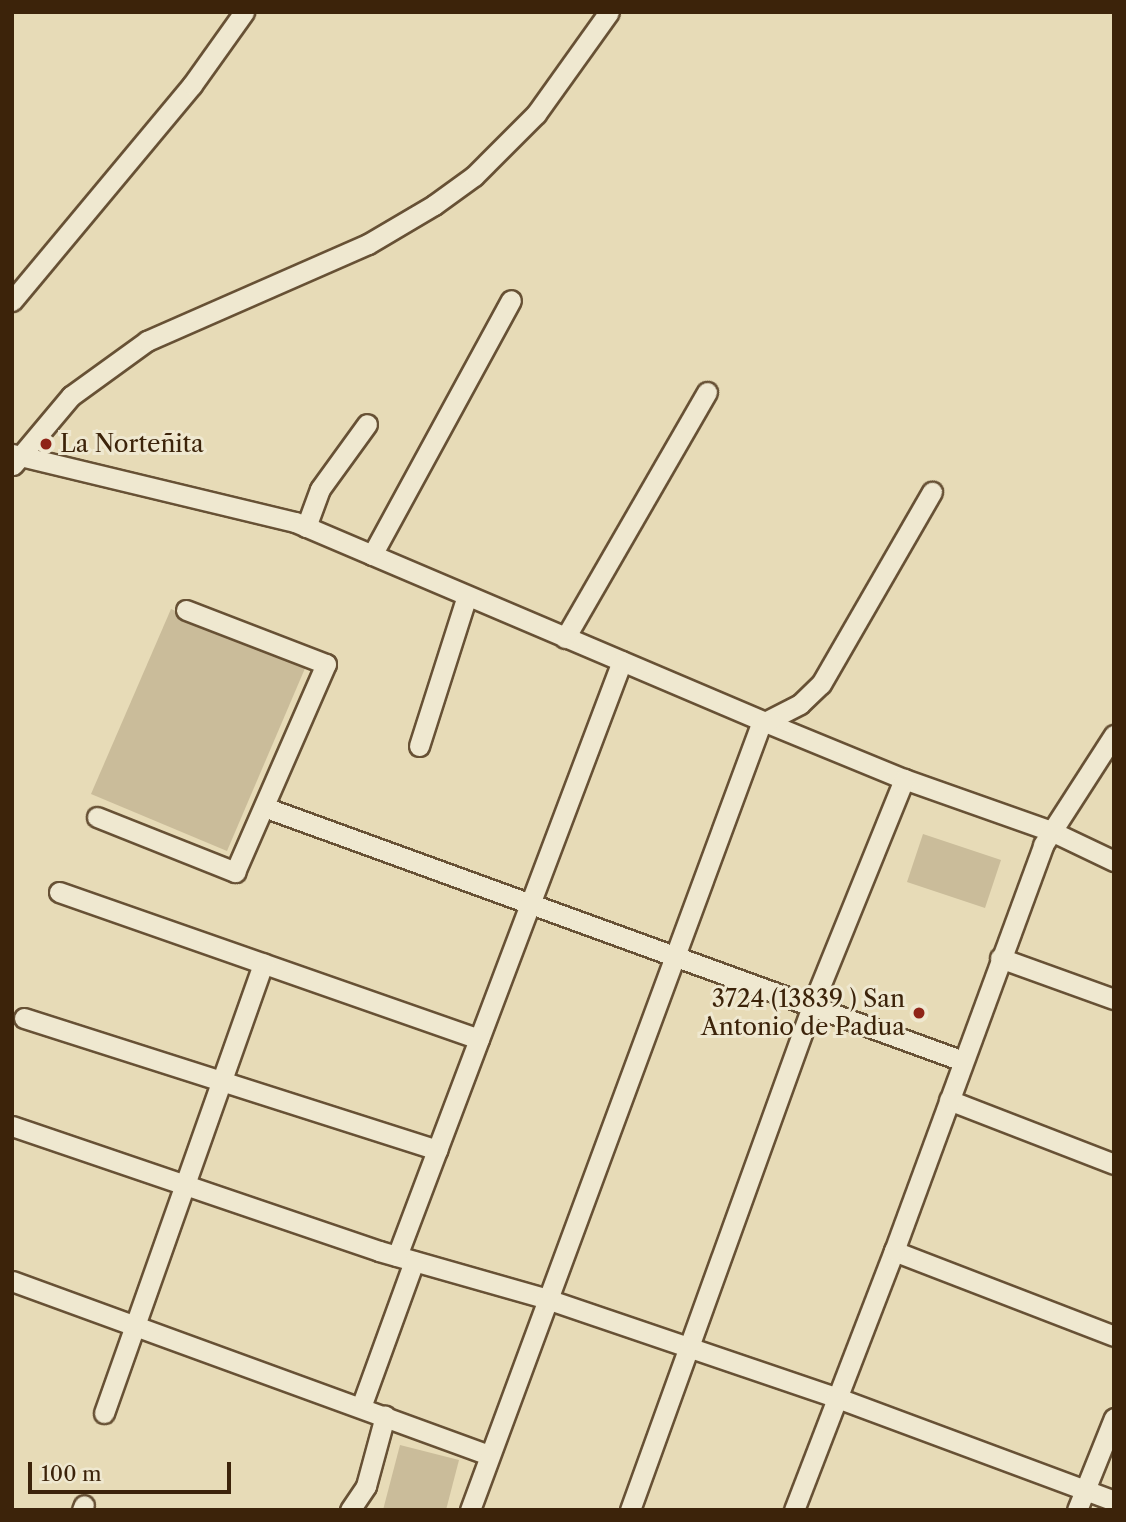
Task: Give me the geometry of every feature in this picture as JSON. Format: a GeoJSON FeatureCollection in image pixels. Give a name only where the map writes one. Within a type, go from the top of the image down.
{"type":"FeatureCollection","features":[{"type":"Feature","properties":{"kind":"street"},"geometry":{"type":"LineString","coordinates":[[12,301],[192,85],[244,12]]}},
{"type":"Feature","properties":{"kind":"street"},"geometry":{"type":"LineString","coordinates":[[14,459],[71,396],[147,341],[357,249],[454,191],[536,114],[609,12]]}},
{"type":"Feature","properties":{"kind":"street"},"geometry":{"type":"LineString","coordinates":[[372,555],[511,300]]}},
{"type":"Feature","properties":{"kind":"street"},"geometry":{"type":"LineString","coordinates":[[565,638],[707,392]]}},
{"type":"Feature","properties":{"kind":"street"},"geometry":{"type":"LineString","coordinates":[[306,527],[320,489],[367,424]]}},
{"type":"Feature","properties":{"kind":"street"},"geometry":{"type":"LineString","coordinates":[[14,459],[265,512],[306,527],[763,722],[904,779],[1051,831],[1114,861]]}},
{"type":"Feature","properties":{"kind":"street"},"geometry":{"type":"LineString","coordinates":[[470,1510],[763,722],[800,704],[821,684],[932,492]]}},
{"type":"Feature","properties":{"kind":"street"},"geometry":{"type":"LineString","coordinates":[[419,746],[467,596]]}},
{"type":"Feature","properties":{"kind":"street"},"geometry":{"type":"LineString","coordinates":[[97,817],[235,872],[326,664],[186,610]]}},
{"type":"Feature","properties":{"kind":"street"},"geometry":{"type":"LineString","coordinates":[[361,1407],[437,1150],[622,661]]}},
{"type":"Feature","properties":{"kind":"street"},"geometry":{"type":"LineString","coordinates":[[794,1510],[835,1397],[894,1251],[1000,958],[1051,831],[1114,735]]}},
{"type":"Feature","properties":{"kind":"street"},"geometry":{"type":"LineString","coordinates":[[630,1510],[812,1006],[904,779]]}},
{"type":"Feature","properties":{"kind":"street"},"geometry":{"type":"LineString","coordinates":[[264,807],[963,1061]]}},
{"type":"Feature","properties":{"kind":"street"},"geometry":{"type":"LineString","coordinates":[[59,892],[479,1039]]}},
{"type":"Feature","properties":{"kind":"street"},"geometry":{"type":"LineString","coordinates":[[1000,958],[1114,999]]}},
{"type":"Feature","properties":{"kind":"street"},"geometry":{"type":"LineString","coordinates":[[104,1413],[187,1186],[263,963]]}},
{"type":"Feature","properties":{"kind":"street"},"geometry":{"type":"LineString","coordinates":[[24,1018],[437,1150]]}},
{"type":"Feature","properties":{"kind":"street"},"geometry":{"type":"LineString","coordinates":[[949,1100],[1114,1164]]}},
{"type":"Feature","properties":{"kind":"street"},"geometry":{"type":"LineString","coordinates":[[12,1126],[405,1258],[547,1299],[835,1397],[1114,1501]]}},
{"type":"Feature","properties":{"kind":"street"},"geometry":{"type":"LineString","coordinates":[[894,1251],[1114,1336]]}},
{"type":"Feature","properties":{"kind":"street"},"geometry":{"type":"LineString","coordinates":[[12,1281],[489,1455]]}},
{"type":"Feature","properties":{"kind":"street"},"geometry":{"type":"LineString","coordinates":[[350,1510],[366,1486],[385,1416]]}},
{"type":"Feature","properties":{"kind":"street"},"geometry":{"type":"LineString","coordinates":[[1077,1510],[1114,1419]]}},
{"type":"Feature","properties":{"kind":"shaded area"},"geometry":{"type":"Polygon","coordinates":[[[171,609],[306,666],[227,851],[91,794],[171,609]]]}},
{"type":"Feature","properties":{"kind":"shaded area"},"geometry":{"type":"Polygon","coordinates":[[[923,834],[1001,860],[985,908],[907,882],[923,834]]]}},
{"type":"Feature","properties":{"kind":"shaded area"},"geometry":{"type":"Polygon","coordinates":[[[400,1445],[459,1460],[446,1510],[383,1510],[400,1445]]]}},
{"type":"Feature","properties":{"kind":"place","name":"La Norteñita"},"geometry":{"type":"Point","coordinates":[46,444]}},
{"type":"Feature","properties":{"kind":"place","name":"3724 (13839 ) San Antonio de Padua"},"geometry":{"type":"Point","coordinates":[919,1013]}}]}
